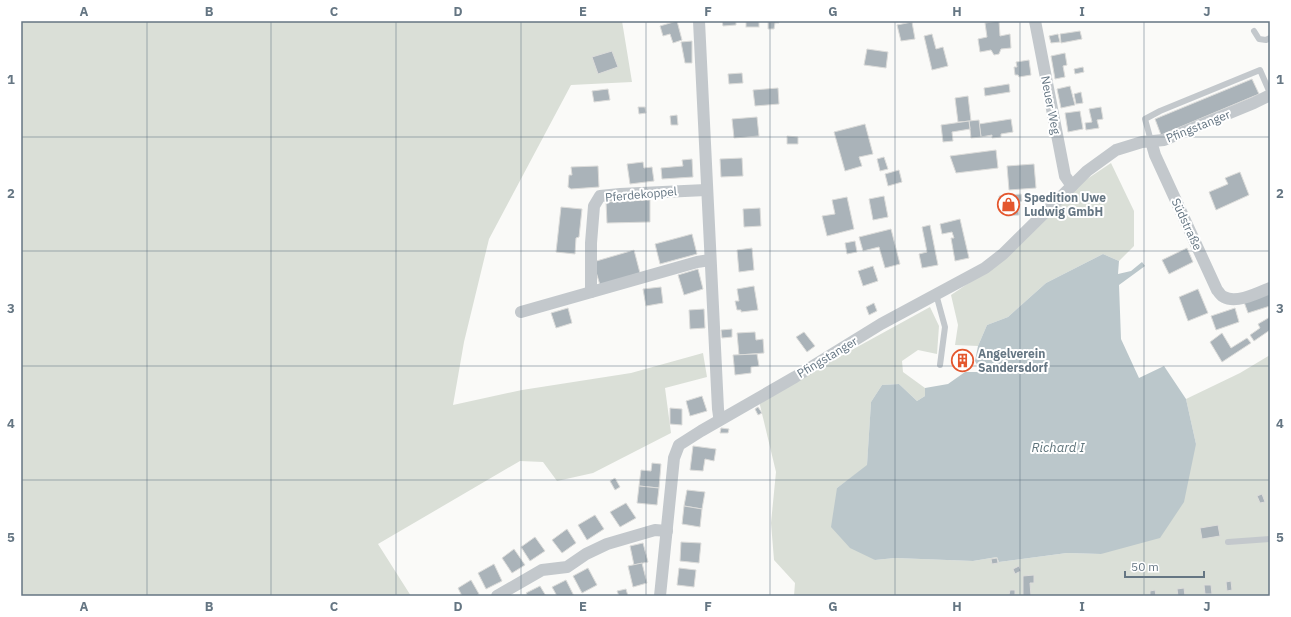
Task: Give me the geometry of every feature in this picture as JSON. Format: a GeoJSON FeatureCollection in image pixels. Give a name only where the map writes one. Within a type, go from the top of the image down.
{"type":"FeatureCollection","features":[{"type":"Feature","properties":{"kind":"street"},"geometry":{"type":"LineString","coordinates":[[698,21],[718,416],[721,419]]}},
{"type":"Feature","properties":{"kind":"street","name":"Neuer Weg"},"geometry":{"type":"LineString","coordinates":[[1034,21],[1065,176],[1072,186]]}},
{"type":"Feature","properties":{"kind":"street","name":"Pfingstanger"},"geometry":{"type":"LineString","coordinates":[[660,596],[676,450],[683,442],[795,377],[881,324],[974,274],[995,261],[1087,171],[1116,150],[1151,141],[1164,140],[1270,94]]}},
{"type":"Feature","properties":{"kind":"street","name":"Südstraße"},"geometry":{"type":"LineString","coordinates":[[1151,141],[1155,155],[1217,290],[1223,297],[1232,300],[1242,299],[1270,288]]}},
{"type":"Feature","properties":{"kind":"street","name":"Pferdekoppel"},"geometry":{"type":"LineString","coordinates":[[591,292],[591,243],[594,206],[600,196],[706,190]]}},
{"type":"Feature","properties":{"kind":"street"},"geometry":{"type":"LineString","coordinates":[[521,312],[697,262],[710,260]]}},
{"type":"Feature","properties":{"kind":"street"},"geometry":{"type":"LineString","coordinates":[[497,596],[542,570],[567,567],[586,554],[607,544],[655,530],[667,531]]}},
{"type":"Feature","properties":{"kind":"lane"},"geometry":{"type":"LineString","coordinates":[[1254,31],[1259,38],[1266,40],[1270,38]]}},
{"type":"Feature","properties":{"kind":"lane"},"geometry":{"type":"LineString","coordinates":[[1151,141],[1145,119],[1160,110],[1260,70],[1270,94]]}},
{"type":"Feature","properties":{"kind":"lane"},"geometry":{"type":"LineString","coordinates":[[936,294],[945,327],[940,365]]}},
{"type":"Feature","properties":{"kind":"lane"},"geometry":{"type":"LineString","coordinates":[[1228,542],[1270,539]]}},
{"type":"Feature","properties":{"kind":"shaded area"},"geometry":{"type":"Polygon","coordinates":[[[21,21],[622,21],[632,82],[571,85],[489,239],[464,342],[453,405],[522,390],[631,373],[703,353],[707,377],[665,388],[671,433],[593,473],[557,481],[543,462],[520,461],[378,544],[411,596],[21,596],[21,21]]]}},
{"type":"Feature","properties":{"kind":"shaded area"},"geometry":{"type":"Polygon","coordinates":[[[1111,163],[1134,211],[1134,246],[1119,261],[1103,254],[1046,283],[1008,317],[987,325],[978,346],[955,345],[958,325],[951,295],[997,264],[1084,181],[1111,163]]]}},
{"type":"Feature","properties":{"kind":"shaded area"},"geometry":{"type":"Polygon","coordinates":[[[930,307],[939,326],[937,354],[918,350],[902,361],[903,372],[925,388],[925,396],[917,401],[899,384],[882,385],[871,402],[867,466],[837,488],[875,560],[895,558],[973,561],[997,557],[999,562],[1067,553],[1101,554],[1196,444],[1186,399],[1240,373],[1270,355],[1270,596],[794,596],[795,583],[774,560],[771,523],[776,472],[759,401],[930,307]]]}},
{"type":"Feature","properties":{"kind":"water","name":"Richard I"},"geometry":{"type":"Polygon","coordinates":[[[1103,254],[1119,261],[1118,274],[1131,271],[1142,262],[1145,266],[1119,285],[1121,339],[1139,378],[1164,366],[1186,399],[1196,444],[1184,502],[1160,538],[1101,554],[1067,553],[999,562],[997,557],[973,561],[895,558],[875,560],[850,548],[831,527],[837,488],[867,465],[871,402],[882,385],[899,384],[917,401],[925,396],[925,388],[948,384],[965,372],[981,372],[975,361],[978,346],[987,325],[1008,317],[1046,283],[1103,254]]]}},
{"type":"Feature","properties":{"kind":"building"},"geometry":{"type":"Polygon","coordinates":[[[677,21],[682,40],[673,43],[670,34],[663,36],[660,26],[677,21]]]}},
{"type":"Feature","properties":{"kind":"building"},"geometry":{"type":"Polygon","coordinates":[[[722,21],[736,21],[736,25],[723,26],[722,21]]]}},
{"type":"Feature","properties":{"kind":"building"},"geometry":{"type":"Polygon","coordinates":[[[746,21],[759,21],[759,27],[746,27],[746,21]]]}},
{"type":"Feature","properties":{"kind":"building"},"geometry":{"type":"Polygon","coordinates":[[[768,21],[779,21],[779,23],[775,23],[774,29],[768,29],[768,21]]]}},
{"type":"Feature","properties":{"kind":"building"},"geometry":{"type":"Polygon","coordinates":[[[999,21],[1000,36],[1010,34],[1011,48],[1001,49],[999,54],[994,55],[991,50],[980,52],[978,39],[987,37],[985,23],[999,21]]]}},
{"type":"Feature","properties":{"kind":"building"},"geometry":{"type":"Polygon","coordinates":[[[912,22],[915,39],[901,41],[897,25],[912,22]]]}},
{"type":"Feature","properties":{"kind":"building"},"geometry":{"type":"Polygon","coordinates":[[[1080,31],[1082,39],[1061,43],[1060,34],[1080,31]]]}},
{"type":"Feature","properties":{"kind":"building"},"geometry":{"type":"Polygon","coordinates":[[[932,34],[936,49],[943,47],[948,66],[932,70],[924,36],[932,34]]]}},
{"type":"Feature","properties":{"kind":"building"},"geometry":{"type":"Polygon","coordinates":[[[1058,34],[1060,42],[1051,43],[1049,36],[1058,34]]]}},
{"type":"Feature","properties":{"kind":"building"},"geometry":{"type":"Polygon","coordinates":[[[692,41],[692,63],[685,63],[681,42],[692,41]]]}},
{"type":"Feature","properties":{"kind":"building"},"geometry":{"type":"Polygon","coordinates":[[[867,49],[888,52],[886,68],[864,65],[867,49]]]}},
{"type":"Feature","properties":{"kind":"building"},"geometry":{"type":"Polygon","coordinates":[[[612,51],[618,67],[598,74],[592,57],[612,51]]]}},
{"type":"Feature","properties":{"kind":"building"},"geometry":{"type":"Polygon","coordinates":[[[1065,53],[1067,65],[1063,66],[1065,77],[1055,79],[1051,56],[1065,53]]]}},
{"type":"Feature","properties":{"kind":"building"},"geometry":{"type":"Polygon","coordinates":[[[1029,60],[1031,75],[1019,77],[1018,75],[1015,75],[1014,67],[1017,67],[1016,62],[1029,60]]]}},
{"type":"Feature","properties":{"kind":"building"},"geometry":{"type":"Polygon","coordinates":[[[1083,67],[1084,72],[1075,74],[1074,69],[1083,67]]]}},
{"type":"Feature","properties":{"kind":"building"},"geometry":{"type":"Polygon","coordinates":[[[742,73],[743,83],[729,84],[728,74],[742,73]]]}},
{"type":"Feature","properties":{"kind":"building"},"geometry":{"type":"Polygon","coordinates":[[[1252,79],[1259,94],[1161,135],[1155,119],[1252,79]]]}},
{"type":"Feature","properties":{"kind":"building"},"geometry":{"type":"Polygon","coordinates":[[[1009,84],[1010,92],[985,96],[984,88],[1009,84]]]}},
{"type":"Feature","properties":{"kind":"building"},"geometry":{"type":"Polygon","coordinates":[[[1070,86],[1075,105],[1061,108],[1057,89],[1070,86]]]}},
{"type":"Feature","properties":{"kind":"building"},"geometry":{"type":"Polygon","coordinates":[[[778,88],[779,104],[755,106],[753,90],[778,88]]]}},
{"type":"Feature","properties":{"kind":"building"},"geometry":{"type":"Polygon","coordinates":[[[608,89],[610,100],[594,102],[592,91],[608,89]]]}},
{"type":"Feature","properties":{"kind":"building"},"geometry":{"type":"Polygon","coordinates":[[[1081,92],[1083,103],[1076,104],[1074,94],[1081,92]]]}},
{"type":"Feature","properties":{"kind":"building"},"geometry":{"type":"Polygon","coordinates":[[[968,96],[971,121],[958,122],[955,98],[968,96]]]}},
{"type":"Feature","properties":{"kind":"building"},"geometry":{"type":"Polygon","coordinates":[[[638,107],[645,107],[646,113],[639,114],[638,107]]]}},
{"type":"Feature","properties":{"kind":"building"},"geometry":{"type":"Polygon","coordinates":[[[1101,107],[1103,119],[1097,120],[1099,128],[1086,130],[1085,123],[1092,122],[1089,109],[1101,107]]]}},
{"type":"Feature","properties":{"kind":"building"},"geometry":{"type":"Polygon","coordinates":[[[1080,111],[1083,129],[1068,132],[1065,113],[1080,111]]]}},
{"type":"Feature","properties":{"kind":"building"},"geometry":{"type":"Polygon","coordinates":[[[677,115],[678,125],[671,125],[670,116],[677,115]]]}},
{"type":"Feature","properties":{"kind":"building"},"geometry":{"type":"Polygon","coordinates":[[[757,117],[759,136],[734,138],[732,119],[757,117]]]}},
{"type":"Feature","properties":{"kind":"building"},"geometry":{"type":"Polygon","coordinates":[[[1011,119],[1013,132],[1001,134],[1001,137],[992,138],[992,135],[981,137],[979,124],[1011,119]]]}},
{"type":"Feature","properties":{"kind":"building"},"geometry":{"type":"Polygon","coordinates":[[[979,120],[981,137],[971,138],[969,121],[979,120]]]}},
{"type":"Feature","properties":{"kind":"building"},"geometry":{"type":"Polygon","coordinates":[[[969,121],[970,129],[952,132],[953,141],[943,142],[941,125],[969,121]]]}},
{"type":"Feature","properties":{"kind":"building"},"geometry":{"type":"Polygon","coordinates":[[[865,124],[873,154],[859,157],[862,166],[845,171],[834,132],[865,124]]]}},
{"type":"Feature","properties":{"kind":"building"},"geometry":{"type":"Polygon","coordinates":[[[787,136],[798,137],[798,144],[787,144],[787,136]]]}},
{"type":"Feature","properties":{"kind":"building"},"geometry":{"type":"Polygon","coordinates":[[[996,150],[998,168],[956,173],[950,156],[996,150]]]}},
{"type":"Feature","properties":{"kind":"building"},"geometry":{"type":"Polygon","coordinates":[[[884,157],[888,169],[880,171],[877,159],[884,157]]]}},
{"type":"Feature","properties":{"kind":"building"},"geometry":{"type":"Polygon","coordinates":[[[742,158],[743,176],[721,177],[720,159],[742,158]]]}},
{"type":"Feature","properties":{"kind":"building"},"geometry":{"type":"Polygon","coordinates":[[[692,159],[693,177],[662,179],[661,168],[683,166],[682,160],[692,159]]]}},
{"type":"Feature","properties":{"kind":"building"},"geometry":{"type":"Polygon","coordinates":[[[643,162],[644,168],[652,167],[654,181],[630,184],[627,164],[643,162]]]}},
{"type":"Feature","properties":{"kind":"building"},"geometry":{"type":"Polygon","coordinates":[[[1034,164],[1036,188],[1009,190],[1007,166],[1034,164]]]}},
{"type":"Feature","properties":{"kind":"building"},"geometry":{"type":"Polygon","coordinates":[[[598,166],[599,187],[571,189],[568,187],[569,175],[572,175],[571,167],[598,166]]]}},
{"type":"Feature","properties":{"kind":"building"},"geometry":{"type":"Polygon","coordinates":[[[899,170],[902,182],[888,186],[885,174],[899,170]]]}},
{"type":"Feature","properties":{"kind":"building"},"geometry":{"type":"Polygon","coordinates":[[[1240,172],[1249,195],[1216,210],[1209,192],[1228,184],[1225,178],[1240,172]]]}},
{"type":"Feature","properties":{"kind":"building","name":"Spedition Uwe Ludwig GmbH"},"geometry":{"type":"Polygon","coordinates":[[[1021,194],[1022,201],[1018,202],[1019,215],[1006,216],[1005,206],[1000,207],[999,196],[1021,194]]]}},
{"type":"Feature","properties":{"kind":"building"},"geometry":{"type":"Polygon","coordinates":[[[884,196],[888,217],[873,220],[869,199],[884,196]]]}},
{"type":"Feature","properties":{"kind":"building"},"geometry":{"type":"Polygon","coordinates":[[[847,197],[854,229],[827,236],[822,216],[835,214],[832,200],[847,197]]]}},
{"type":"Feature","properties":{"kind":"building"},"geometry":{"type":"Polygon","coordinates":[[[650,200],[650,222],[607,223],[606,202],[650,200]]]}},
{"type":"Feature","properties":{"kind":"building"},"geometry":{"type":"Polygon","coordinates":[[[561,207],[582,209],[579,237],[576,238],[575,254],[556,252],[561,207]]]}},
{"type":"Feature","properties":{"kind":"building"},"geometry":{"type":"Polygon","coordinates":[[[760,208],[761,226],[744,227],[743,209],[760,208]]]}},
{"type":"Feature","properties":{"kind":"building"},"geometry":{"type":"Polygon","coordinates":[[[960,219],[969,258],[955,261],[951,238],[954,238],[952,232],[942,234],[940,224],[960,219]]]}},
{"type":"Feature","properties":{"kind":"building"},"geometry":{"type":"Polygon","coordinates":[[[930,225],[938,265],[922,268],[919,254],[927,252],[922,227],[930,225]]]}},
{"type":"Feature","properties":{"kind":"building"},"geometry":{"type":"Polygon","coordinates":[[[891,229],[900,264],[885,268],[879,247],[863,251],[859,237],[891,229]]]}},
{"type":"Feature","properties":{"kind":"building"},"geometry":{"type":"Polygon","coordinates":[[[692,234],[697,254],[660,264],[655,244],[692,234]]]}},
{"type":"Feature","properties":{"kind":"building"},"geometry":{"type":"Polygon","coordinates":[[[855,241],[857,252],[847,254],[845,243],[855,241]]]}},
{"type":"Feature","properties":{"kind":"building"},"geometry":{"type":"Polygon","coordinates":[[[752,248],[754,270],[739,272],[737,250],[752,248]]]}},
{"type":"Feature","properties":{"kind":"building"},"geometry":{"type":"Polygon","coordinates":[[[1187,248],[1193,262],[1169,274],[1162,260],[1187,248]]]}},
{"type":"Feature","properties":{"kind":"building"},"geometry":{"type":"Polygon","coordinates":[[[634,250],[640,273],[600,285],[593,262],[634,250]]]}},
{"type":"Feature","properties":{"kind":"building"},"geometry":{"type":"Polygon","coordinates":[[[873,266],[878,281],[863,286],[858,271],[873,266]]]}},
{"type":"Feature","properties":{"kind":"building"},"geometry":{"type":"Polygon","coordinates":[[[698,269],[703,289],[684,295],[678,275],[698,269]]]}},
{"type":"Feature","properties":{"kind":"building"},"geometry":{"type":"Polygon","coordinates":[[[754,286],[758,310],[741,312],[741,310],[737,310],[735,301],[739,301],[737,289],[754,286]]]}},
{"type":"Feature","properties":{"kind":"building"},"geometry":{"type":"Polygon","coordinates":[[[661,287],[663,303],[646,306],[643,289],[661,287]]]}},
{"type":"Feature","properties":{"kind":"building"},"geometry":{"type":"Polygon","coordinates":[[[1198,289],[1208,313],[1188,321],[1179,297],[1198,289]]]}},
{"type":"Feature","properties":{"kind":"building"},"geometry":{"type":"Polygon","coordinates":[[[1270,293],[1270,306],[1248,313],[1244,302],[1270,293]]]}},
{"type":"Feature","properties":{"kind":"building"},"geometry":{"type":"Polygon","coordinates":[[[874,303],[877,311],[869,315],[866,307],[874,303]]]}},
{"type":"Feature","properties":{"kind":"building"},"geometry":{"type":"Polygon","coordinates":[[[568,308],[572,323],[556,328],[551,313],[568,308]]]}},
{"type":"Feature","properties":{"kind":"building"},"geometry":{"type":"Polygon","coordinates":[[[1235,308],[1239,322],[1216,330],[1211,316],[1235,308]]]}},
{"type":"Feature","properties":{"kind":"building"},"geometry":{"type":"Polygon","coordinates":[[[704,309],[705,328],[690,329],[689,310],[704,309]]]}},
{"type":"Feature","properties":{"kind":"building"},"geometry":{"type":"Polygon","coordinates":[[[1270,317],[1270,330],[1254,341],[1250,335],[1260,328],[1258,324],[1270,317]]]}},
{"type":"Feature","properties":{"kind":"building"},"geometry":{"type":"Polygon","coordinates":[[[732,329],[732,337],[722,338],[721,330],[732,329]]]}},
{"type":"Feature","properties":{"kind":"building"},"geometry":{"type":"Polygon","coordinates":[[[755,332],[756,340],[763,339],[764,353],[739,355],[737,333],[755,332]]]}},
{"type":"Feature","properties":{"kind":"building"},"geometry":{"type":"Polygon","coordinates":[[[804,332],[815,346],[807,352],[796,337],[804,332]]]}},
{"type":"Feature","properties":{"kind":"building"},"geometry":{"type":"Polygon","coordinates":[[[1222,333],[1231,348],[1247,338],[1251,343],[1222,362],[1210,342],[1222,333]]]}},
{"type":"Feature","properties":{"kind":"building","name":"Angelverein Sandersdorf"},"geometry":{"type":"Polygon","coordinates":[[[963,352],[970,354],[969,359],[973,360],[970,368],[952,363],[955,355],[961,357],[963,352]]]}},
{"type":"Feature","properties":{"kind":"building"},"geometry":{"type":"Polygon","coordinates":[[[757,354],[759,366],[751,367],[751,373],[735,375],[733,355],[757,354]]]}},
{"type":"Feature","properties":{"kind":"building"},"geometry":{"type":"Polygon","coordinates":[[[702,396],[707,411],[690,416],[686,401],[702,396]]]}},
{"type":"Feature","properties":{"kind":"building"},"geometry":{"type":"Polygon","coordinates":[[[758,407],[762,413],[758,415],[755,409],[758,407]]]}},
{"type":"Feature","properties":{"kind":"building"},"geometry":{"type":"Polygon","coordinates":[[[670,408],[682,409],[682,425],[670,424],[670,408]]]}},
{"type":"Feature","properties":{"kind":"building"},"geometry":{"type":"Polygon","coordinates":[[[721,428],[729,429],[728,433],[720,433],[721,428]]]}},
{"type":"Feature","properties":{"kind":"building"},"geometry":{"type":"Polygon","coordinates":[[[693,446],[716,449],[714,461],[705,459],[703,471],[690,470],[693,446]]]}},
{"type":"Feature","properties":{"kind":"building"},"geometry":{"type":"Polygon","coordinates":[[[652,463],[661,464],[659,488],[639,486],[641,470],[651,471],[652,463]]]}},
{"type":"Feature","properties":{"kind":"building"},"geometry":{"type":"Polygon","coordinates":[[[615,478],[620,487],[615,490],[610,481],[615,478]]]}},
{"type":"Feature","properties":{"kind":"building"},"geometry":{"type":"Polygon","coordinates":[[[639,486],[659,488],[657,505],[637,503],[639,486]]]}},
{"type":"Feature","properties":{"kind":"building"},"geometry":{"type":"Polygon","coordinates":[[[687,490],[705,492],[702,509],[684,506],[687,490]]]}},
{"type":"Feature","properties":{"kind":"building"},"geometry":{"type":"Polygon","coordinates":[[[1262,494],[1265,502],[1260,503],[1257,496],[1262,494]]]}},
{"type":"Feature","properties":{"kind":"building"},"geometry":{"type":"Polygon","coordinates":[[[626,503],[636,518],[620,527],[610,512],[626,503]]]}},
{"type":"Feature","properties":{"kind":"building"},"geometry":{"type":"Polygon","coordinates":[[[684,506],[702,509],[700,527],[682,524],[684,506]]]}},
{"type":"Feature","properties":{"kind":"building"},"geometry":{"type":"Polygon","coordinates":[[[595,515],[604,529],[587,540],[578,525],[595,515]]]}},
{"type":"Feature","properties":{"kind":"building"},"geometry":{"type":"Polygon","coordinates":[[[1218,525],[1220,536],[1202,539],[1200,528],[1218,525]]]}},
{"type":"Feature","properties":{"kind":"building"},"geometry":{"type":"Polygon","coordinates":[[[567,529],[576,543],[562,553],[552,540],[567,529]]]}},
{"type":"Feature","properties":{"kind":"building"},"geometry":{"type":"Polygon","coordinates":[[[535,537],[545,551],[530,561],[521,547],[535,537]]]}},
{"type":"Feature","properties":{"kind":"building"},"geometry":{"type":"Polygon","coordinates":[[[681,542],[701,543],[699,563],[680,561],[681,542]]]}},
{"type":"Feature","properties":{"kind":"building"},"geometry":{"type":"Polygon","coordinates":[[[643,543],[648,562],[634,565],[630,546],[643,543]]]}},
{"type":"Feature","properties":{"kind":"building"},"geometry":{"type":"Polygon","coordinates":[[[514,549],[525,565],[512,573],[502,558],[514,549]]]}},
{"type":"Feature","properties":{"kind":"building"},"geometry":{"type":"Polygon","coordinates":[[[997,558],[998,563],[992,564],[991,559],[997,558]]]}},
{"type":"Feature","properties":{"kind":"building"},"geometry":{"type":"Polygon","coordinates":[[[642,563],[647,583],[633,587],[628,566],[642,563]]]}},
{"type":"Feature","properties":{"kind":"building"},"geometry":{"type":"Polygon","coordinates":[[[494,564],[502,581],[486,589],[478,573],[494,564]]]}},
{"type":"Feature","properties":{"kind":"building"},"geometry":{"type":"Polygon","coordinates":[[[1019,566],[1021,571],[1015,574],[1013,569],[1019,566]]]}},
{"type":"Feature","properties":{"kind":"building"},"geometry":{"type":"Polygon","coordinates":[[[588,568],[597,585],[582,593],[573,576],[588,568]]]}},
{"type":"Feature","properties":{"kind":"building"},"geometry":{"type":"Polygon","coordinates":[[[679,568],[696,570],[694,587],[677,585],[679,568]]]}},
{"type":"Feature","properties":{"kind":"building"},"geometry":{"type":"Polygon","coordinates":[[[1034,575],[1034,583],[1030,583],[1031,596],[1023,596],[1023,576],[1034,575]]]}},
{"type":"Feature","properties":{"kind":"building"},"geometry":{"type":"Polygon","coordinates":[[[471,580],[479,594],[476,596],[462,596],[458,588],[471,580]]]}},
{"type":"Feature","properties":{"kind":"building"},"geometry":{"type":"Polygon","coordinates":[[[566,580],[574,596],[557,596],[552,587],[566,580]]]}},
{"type":"Feature","properties":{"kind":"building"},"geometry":{"type":"Polygon","coordinates":[[[1231,581],[1232,590],[1227,591],[1226,582],[1231,581]]]}},
{"type":"Feature","properties":{"kind":"building"},"geometry":{"type":"Polygon","coordinates":[[[1204,585],[1211,585],[1212,594],[1205,594],[1204,585]]]}},
{"type":"Feature","properties":{"kind":"building"},"geometry":{"type":"Polygon","coordinates":[[[540,586],[546,596],[528,596],[526,593],[540,586]]]}},
{"type":"Feature","properties":{"kind":"building"},"geometry":{"type":"Polygon","coordinates":[[[1184,588],[1185,596],[1178,596],[1177,589],[1184,588]]]}},
{"type":"Feature","properties":{"kind":"building"},"geometry":{"type":"Polygon","coordinates":[[[626,589],[628,596],[619,596],[617,591],[626,589]]]}},
{"type":"Feature","properties":{"kind":"building"},"geometry":{"type":"Polygon","coordinates":[[[1010,590],[1015,590],[1015,595],[1009,595],[1010,590]]]}},
{"type":"Feature","properties":{"kind":"building"},"geometry":{"type":"Polygon","coordinates":[[[1155,590],[1156,596],[1150,596],[1150,591],[1155,590]]]}},
{"type":"Feature","properties":{"kind":"place","name":"Spedition Uwe Ludwig GmbH"},"geometry":{"type":"Point","coordinates":[1009,204]}},
{"type":"Feature","properties":{"kind":"place","name":"Angelverein Sandersdorf"},"geometry":{"type":"Point","coordinates":[962,360]}}]}
